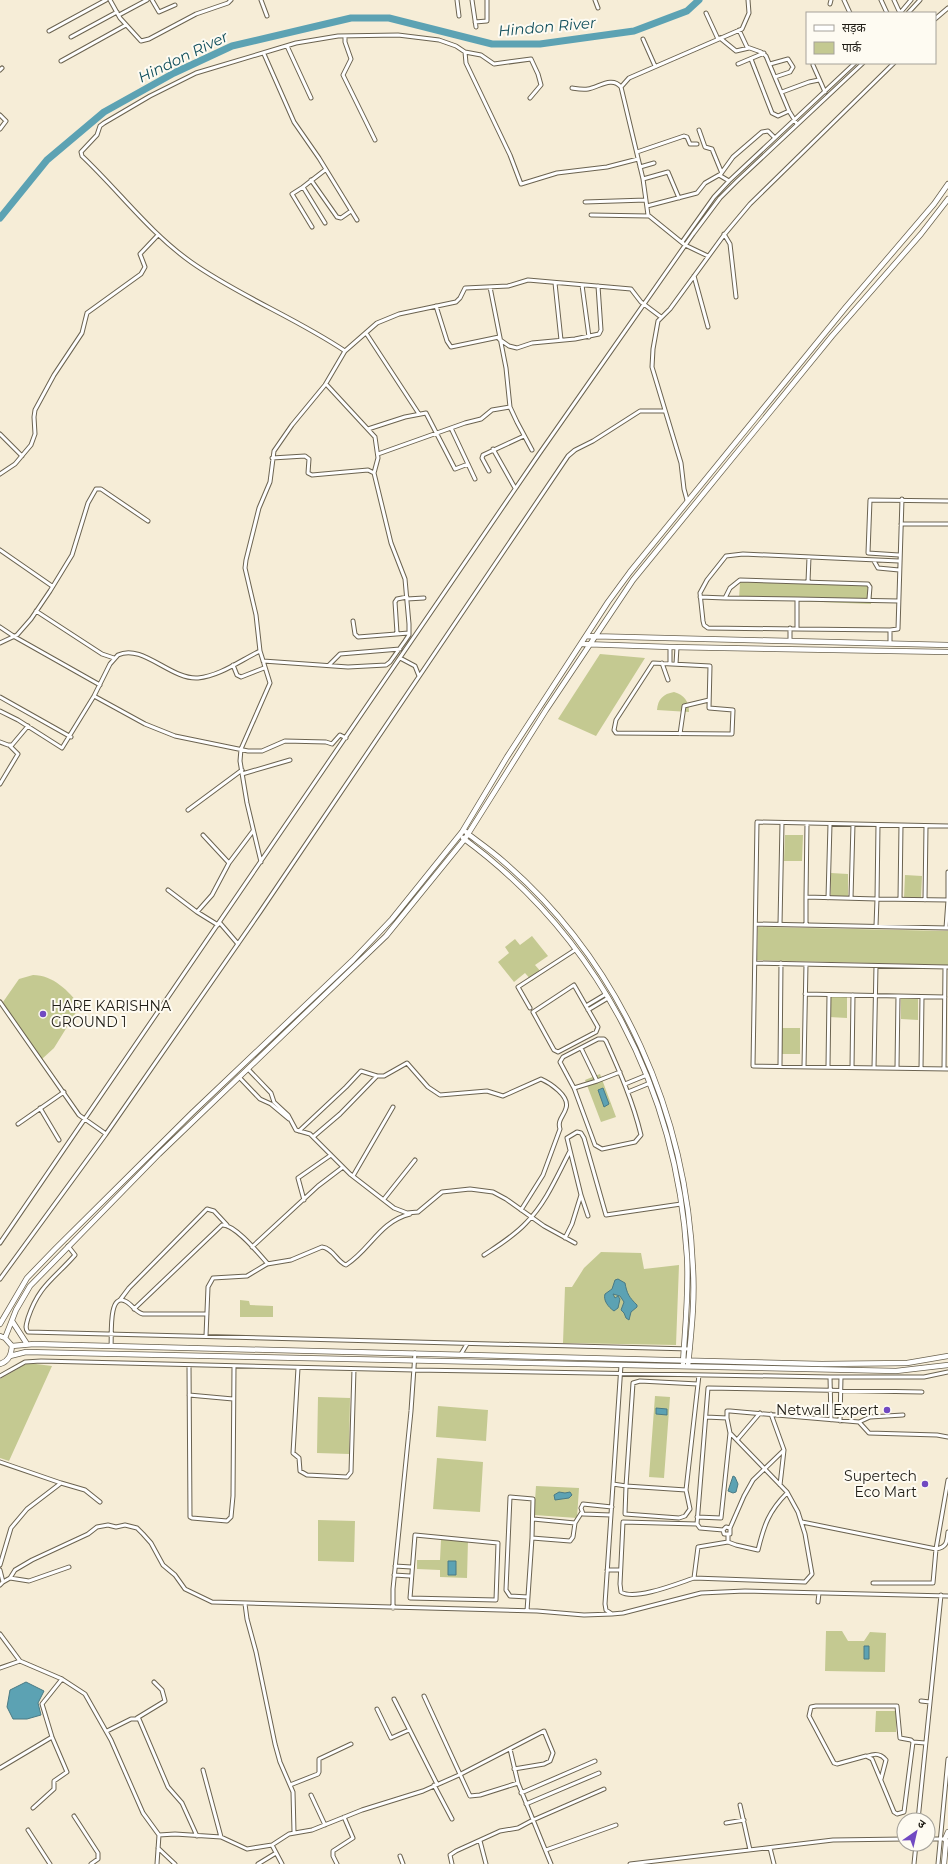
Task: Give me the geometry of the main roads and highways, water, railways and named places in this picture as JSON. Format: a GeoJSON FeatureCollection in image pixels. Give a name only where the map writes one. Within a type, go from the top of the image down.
{"type":"FeatureCollection","features":[{"type":"Feature","properties":{"kind":"water"},"geometry":{"type":"Polygon","coordinates":[[[603,1088],[609,1104],[604,1107],[598,1090],[603,1088]]]}},
{"type":"Feature","properties":{"kind":"water"},"geometry":{"type":"Polygon","coordinates":[[[618,1279],[625,1283],[629,1295],[637,1305],[637,1307],[631,1312],[629,1320],[621,1310],[624,1302],[620,1296],[613,1294],[615,1298],[618,1296],[620,1299],[618,1308],[614,1311],[605,1301],[605,1294],[612,1289],[615,1280],[618,1279]]]}},
{"type":"Feature","properties":{"kind":"water"},"geometry":{"type":"Polygon","coordinates":[[[656,1408],[667,1409],[667,1415],[656,1414],[656,1408]]]}},
{"type":"Feature","properties":{"kind":"water"},"geometry":{"type":"Polygon","coordinates":[[[733,1476],[738,1484],[736,1492],[733,1493],[728,1491],[733,1476]]]}},
{"type":"Feature","properties":{"kind":"water"},"geometry":{"type":"Polygon","coordinates":[[[559,1492],[570,1492],[572,1495],[569,1498],[555,1500],[554,1495],[559,1492]]]}},
{"type":"Feature","properties":{"kind":"water"},"geometry":{"type":"Polygon","coordinates":[[[448,1561],[456,1561],[456,1575],[448,1575],[448,1561]]]}},
{"type":"Feature","properties":{"kind":"water"},"geometry":{"type":"Polygon","coordinates":[[[864,1646],[869,1646],[869,1659],[864,1659],[864,1646]]]}},
{"type":"Feature","properties":{"kind":"water"},"geometry":{"type":"Polygon","coordinates":[[[26,1682],[44,1691],[38,1703],[41,1715],[27,1719],[13,1719],[7,1707],[10,1690],[26,1682]]]}},
{"type":"Feature","properties":{"kind":"waterway","name":"Hindon River"},"geometry":{"type":"LineString","coordinates":[[0,218],[47,160],[104,112],[174,73],[232,46],[351,18],[389,18],[492,44],[540,44],[634,31],[687,11],[699,0]]}},
{"type":"Feature","properties":{"kind":"place","name":"HARE KARISHNA GROUND 1"},"geometry":{"type":"Point","coordinates":[43,1014]}},
{"type":"Feature","properties":{"kind":"place","name":"Netwall Expert"},"geometry":{"type":"Point","coordinates":[887,1410]}},
{"type":"Feature","properties":{"kind":"place","name":"Supertech Eco Mart"},"geometry":{"type":"Point","coordinates":[925,1484]}}]}
